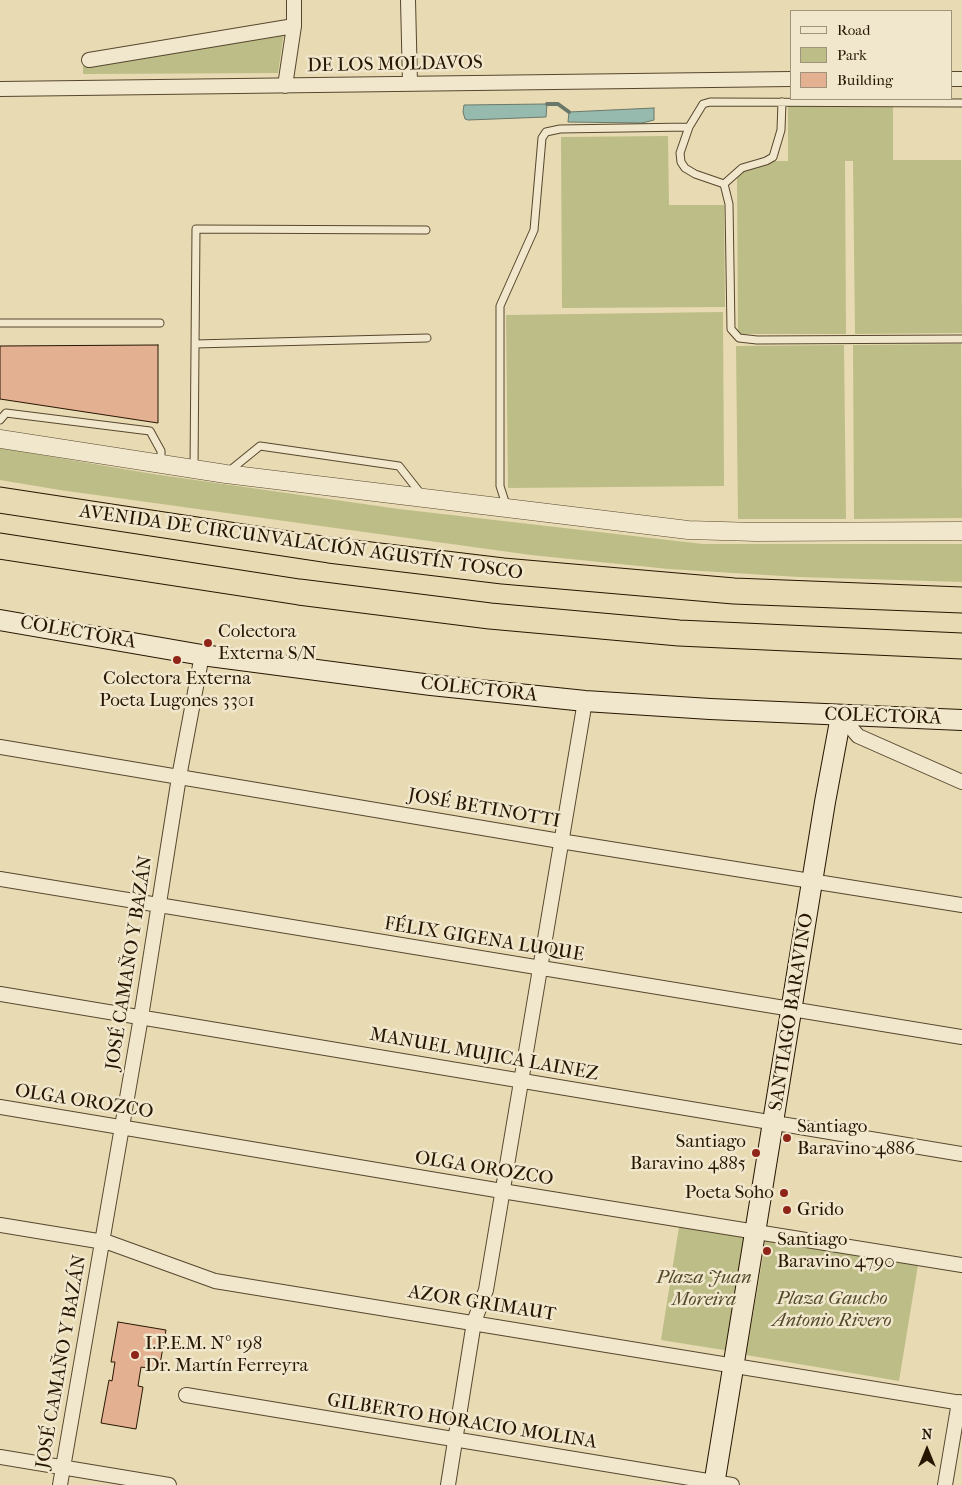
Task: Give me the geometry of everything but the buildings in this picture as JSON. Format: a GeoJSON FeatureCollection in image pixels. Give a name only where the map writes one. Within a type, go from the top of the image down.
{"type":"FeatureCollection","features":[{"type":"Feature","properties":{"kind":"highway","name":"AVENIDA DE CIRCUNVALACIÓN AGUSTÍN TOSCO"},"geometry":{"type":"LineString","coordinates":[[0,500],[320,549],[503,571],[734,591],[962,600]]}},
{"type":"Feature","properties":{"kind":"highway"},"geometry":{"type":"LineString","coordinates":[[0,546],[308,593],[490,616],[678,633],[962,646]]}},
{"type":"Feature","properties":{"kind":"main road","name":"COLECTORA"},"geometry":{"type":"LineString","coordinates":[[0,620],[202,655],[431,685],[585,700],[841,716],[962,720]]}},
{"type":"Feature","properties":{"kind":"main road","name":"SANTIAGO BARAVINO"},"geometry":{"type":"LineString","coordinates":[[720,1484],[733,1365],[774,1124],[812,880],[841,716]]}},
{"type":"Feature","properties":{"kind":"street"},"geometry":{"type":"LineString","coordinates":[[285,86],[294,26],[294,0]]}},
{"type":"Feature","properties":{"kind":"street"},"geometry":{"type":"LineString","coordinates":[[408,0],[410,83]]}},
{"type":"Feature","properties":{"kind":"street"},"geometry":{"type":"LineString","coordinates":[[89,60],[294,26]]}},
{"type":"Feature","properties":{"kind":"street","name":"DE LOS MOLDAVOS"},"geometry":{"type":"LineString","coordinates":[[0,89],[790,79]]}},
{"type":"Feature","properties":{"kind":"street"},"geometry":{"type":"LineString","coordinates":[[0,439],[226,474],[652,526],[724,532],[962,532]]}},
{"type":"Feature","properties":{"kind":"street","name":"JOSÉ CAMAÑO Y BAZÁN"},"geometry":{"type":"LineString","coordinates":[[60,1485],[141,1017],[179,777],[202,655]]}},
{"type":"Feature","properties":{"kind":"street"},"geometry":{"type":"LineString","coordinates":[[448,1485],[474,1322],[486,1290],[585,700]]}},
{"type":"Feature","properties":{"kind":"street"},"geometry":{"type":"LineString","coordinates":[[841,716],[858,736],[962,782]]}},
{"type":"Feature","properties":{"kind":"street","name":"JOSÉ BETINOTTI"},"geometry":{"type":"LineString","coordinates":[[0,747],[560,841],[962,905]]}},
{"type":"Feature","properties":{"kind":"street","name":"FÉLIX GIGENA LUQUE"},"geometry":{"type":"LineString","coordinates":[[0,880],[962,1037]]}},
{"type":"Feature","properties":{"kind":"street","name":"MANUEL MUJICA LAINEZ"},"geometry":{"type":"LineString","coordinates":[[0,994],[962,1154]]}},
{"type":"Feature","properties":{"kind":"street","name":"OLGA OROZCO"},"geometry":{"type":"LineString","coordinates":[[0,1107],[502,1191],[962,1265]]}},
{"type":"Feature","properties":{"kind":"street","name":"AZOR GRIMAUT"},"geometry":{"type":"LineString","coordinates":[[0,1225],[102,1241],[215,1281],[961,1403]]}},
{"type":"Feature","properties":{"kind":"street","name":"GILBERTO HORACIO MOLINA"},"geometry":{"type":"LineString","coordinates":[[186,1395],[720,1484]]}},
{"type":"Feature","properties":{"kind":"street"},"geometry":{"type":"LineString","coordinates":[[945,1485],[961,1403]]}},
{"type":"Feature","properties":{"kind":"street"},"geometry":{"type":"LineString","coordinates":[[0,1457],[169,1485]]}},
{"type":"Feature","properties":{"kind":"lane"},"geometry":{"type":"LineString","coordinates":[[724,184],[695,174],[685,168],[681,162],[680,153],[689,127],[703,104],[710,102],[962,103]]}},
{"type":"Feature","properties":{"kind":"lane"},"geometry":{"type":"LineString","coordinates":[[724,184],[742,168],[773,157],[781,130],[782,102]]}},
{"type":"Feature","properties":{"kind":"lane"},"geometry":{"type":"LineString","coordinates":[[507,508],[500,486],[500,306],[534,230],[542,138],[546,132],[560,129],[689,127]]}},
{"type":"Feature","properties":{"kind":"lane"},"geometry":{"type":"LineString","coordinates":[[724,184],[729,204],[731,329],[739,338],[757,340],[962,339]]}},
{"type":"Feature","properties":{"kind":"lane"},"geometry":{"type":"LineString","coordinates":[[194,469],[196,229],[426,230]]}},
{"type":"Feature","properties":{"kind":"lane"},"geometry":{"type":"LineString","coordinates":[[0,323],[160,323]]}},
{"type":"Feature","properties":{"kind":"lane"},"geometry":{"type":"LineString","coordinates":[[195,344],[427,338]]}},
{"type":"Feature","properties":{"kind":"lane"},"geometry":{"type":"LineString","coordinates":[[0,420],[6,413],[150,431],[161,451],[161,464]]}},
{"type":"Feature","properties":{"kind":"lane"},"geometry":{"type":"LineString","coordinates":[[226,474],[260,446],[399,466],[425,498]]}},
{"type":"Feature","properties":{"kind":"green space"},"geometry":{"type":"Polygon","coordinates":[[[284,32],[278,73],[83,74],[83,65],[284,32]]]}},
{"type":"Feature","properties":{"kind":"green space"},"geometry":{"type":"Polygon","coordinates":[[[788,106],[893,106],[893,160],[961,160],[962,333],[855,334],[853,161],[845,161],[846,334],[738,334],[737,172],[766,161],[788,161],[788,106]]]}},
{"type":"Feature","properties":{"kind":"green space"},"geometry":{"type":"Polygon","coordinates":[[[668,136],[669,205],[724,205],[725,307],[562,308],[561,137],[668,136]]]}},
{"type":"Feature","properties":{"kind":"green space"},"geometry":{"type":"Polygon","coordinates":[[[723,312],[724,486],[508,488],[506,315],[723,312]]]}},
{"type":"Feature","properties":{"kind":"green space"},"geometry":{"type":"Polygon","coordinates":[[[961,344],[962,518],[854,519],[853,345],[961,344]]]}},
{"type":"Feature","properties":{"kind":"green space"},"geometry":{"type":"Polygon","coordinates":[[[844,345],[846,519],[738,519],[736,346],[844,345]]]}},
{"type":"Feature","properties":{"kind":"green space"},"geometry":{"type":"Polygon","coordinates":[[[0,448],[153,474],[399,509],[703,544],[962,544],[962,582],[799,577],[669,569],[531,555],[60,490],[0,480],[0,448]]]}},
{"type":"Feature","properties":{"kind":"green space","name":"Plaza Juan Moreira"},"geometry":{"type":"Polygon","coordinates":[[[679,1227],[748,1238],[730,1351],[661,1340],[679,1227]]]}},
{"type":"Feature","properties":{"kind":"green space","name":"Plaza Gaucho Antonio Rivero"},"geometry":{"type":"Polygon","coordinates":[[[766,1239],[918,1265],[899,1381],[746,1355],[766,1239]]]}},
{"type":"Feature","properties":{"kind":"water"},"geometry":{"type":"Polygon","coordinates":[[[547,104],[546,117],[468,120],[465,119],[463,112],[464,105],[547,104]]]}},
{"type":"Feature","properties":{"kind":"water"},"geometry":{"type":"Polygon","coordinates":[[[654,108],[654,120],[642,123],[568,122],[569,112],[654,108]]]}},
{"type":"Feature","properties":{"kind":"waterway"},"geometry":{"type":"LineString","coordinates":[[547,104],[558,104],[569,112]]}},
{"type":"Feature","properties":{"kind":"place","name":"Colectora Externa S/N"},"geometry":{"type":"Point","coordinates":[208,643]}},
{"type":"Feature","properties":{"kind":"place","name":"Colectora Externa Poeta Lugones 3301"},"geometry":{"type":"Point","coordinates":[177,660]}},
{"type":"Feature","properties":{"kind":"place","name":"Santiago Baravino 4886"},"geometry":{"type":"Point","coordinates":[787,1138]}},
{"type":"Feature","properties":{"kind":"place","name":"Santiago Baravino 4885"},"geometry":{"type":"Point","coordinates":[756,1153]}},
{"type":"Feature","properties":{"kind":"place","name":"Poeta Soho"},"geometry":{"type":"Point","coordinates":[784,1193]}},
{"type":"Feature","properties":{"kind":"place","name":"Grido"},"geometry":{"type":"Point","coordinates":[787,1210]}},
{"type":"Feature","properties":{"kind":"place","name":"Santiago Baravino 4790"},"geometry":{"type":"Point","coordinates":[767,1251]}},
{"type":"Feature","properties":{"kind":"place","name":"I.P.E.M. Nº 198 Dr. Martín Ferreyra"},"geometry":{"type":"Point","coordinates":[135,1355]}}]}
